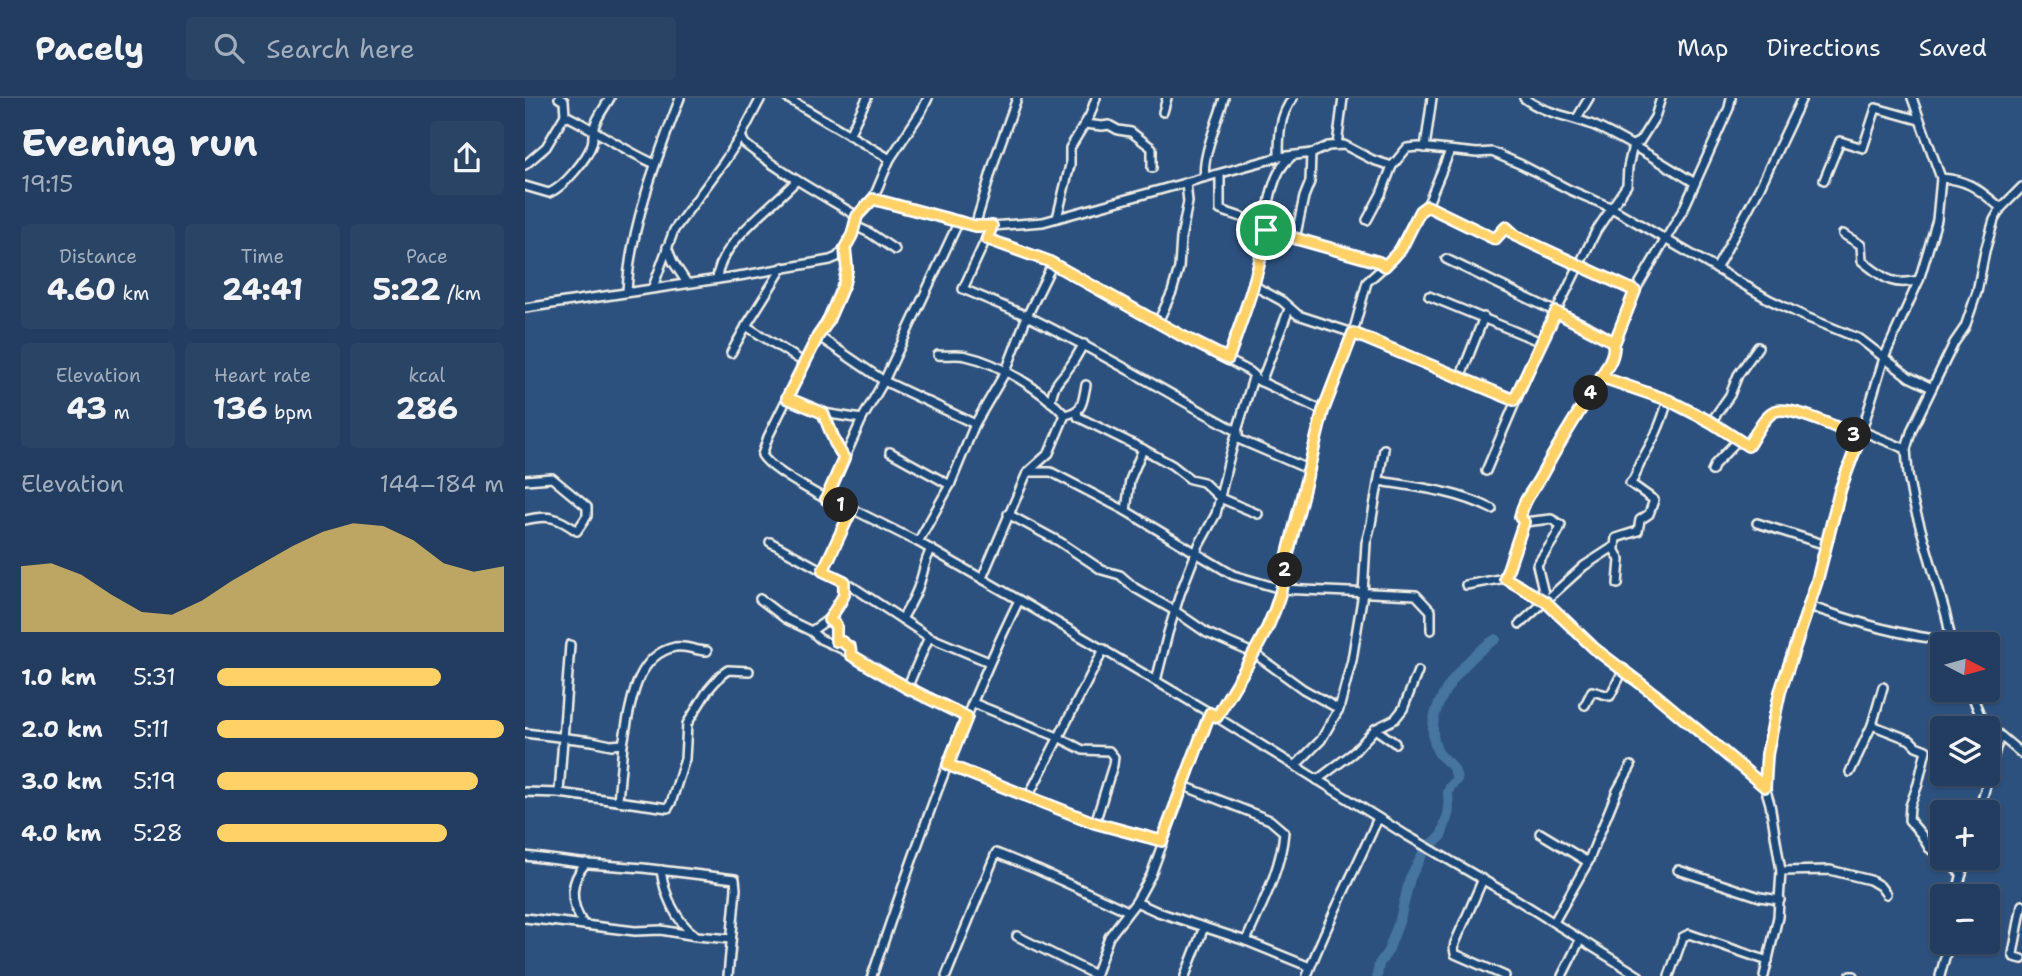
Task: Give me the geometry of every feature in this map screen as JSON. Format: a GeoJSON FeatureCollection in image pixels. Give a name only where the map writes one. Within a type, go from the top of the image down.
{"type":"FeatureCollection","features":[{"type":"Feature","properties":{"kind":"street"},"geometry":{"type":"LineString","coordinates":[[525,186],[549,193],[560,187],[583,160],[593,143],[593,129],[610,98]]}},
{"type":"Feature","properties":{"kind":"street"},"geometry":{"type":"LineString","coordinates":[[627,292],[628,265],[655,164],[680,98]]}},
{"type":"Feature","properties":{"kind":"street"},"geometry":{"type":"LineString","coordinates":[[653,287],[674,230],[741,136],[761,98]]}},
{"type":"Feature","properties":{"kind":"street"},"geometry":{"type":"LineString","coordinates":[[789,98],[890,159]]}},
{"type":"Feature","properties":{"kind":"street"},"geometry":{"type":"LineString","coordinates":[[849,135],[867,98]]}},
{"type":"Feature","properties":{"kind":"street"},"geometry":{"type":"LineString","coordinates":[[525,308],[717,279],[837,257],[845,248],[857,216],[873,199],[890,159],[928,98]]}},
{"type":"Feature","properties":{"kind":"street"},"geometry":{"type":"LineString","coordinates":[[975,226],[1017,98]]}},
{"type":"Feature","properties":{"kind":"street"},"geometry":{"type":"LineString","coordinates":[[1057,218],[1070,165],[1070,148],[1085,124],[1095,98]]}},
{"type":"Feature","properties":{"kind":"street"},"geometry":{"type":"LineString","coordinates":[[1163,112],[1167,98]]}},
{"type":"Feature","properties":{"kind":"street"},"geometry":{"type":"LineString","coordinates":[[1205,177],[1205,162],[1224,98]]}},
{"type":"Feature","properties":{"kind":"street"},"geometry":{"type":"LineString","coordinates":[[1276,179],[1276,159],[1283,116],[1293,98]]}},
{"type":"Feature","properties":{"kind":"street"},"geometry":{"type":"LineString","coordinates":[[1337,145],[1343,98]]}},
{"type":"Feature","properties":{"kind":"street"},"geometry":{"type":"LineString","coordinates":[[1425,148],[1432,98]]}},
{"type":"Feature","properties":{"kind":"street"},"geometry":{"type":"LineString","coordinates":[[1524,98],[1536,107],[1577,118],[1633,145],[1695,183]]}},
{"type":"Feature","properties":{"kind":"street"},"geometry":{"type":"LineString","coordinates":[[1577,118],[1589,98]]}},
{"type":"Feature","properties":{"kind":"street"},"geometry":{"type":"LineString","coordinates":[[1254,284],[1282,301],[1289,309],[1309,319],[1353,333],[1514,400],[1578,266],[1610,208],[1627,184],[1633,145],[1640,141],[1655,117],[1661,98]]}},
{"type":"Feature","properties":{"kind":"street"},"geometry":{"type":"LineString","coordinates":[[1524,522],[1520,517],[1524,502],[1613,355],[1614,344],[1635,291],[1684,208],[1730,108],[1731,98]]}},
{"type":"Feature","properties":{"kind":"street"},"geometry":{"type":"LineString","coordinates":[[1716,269],[1755,197],[1802,98]]}},
{"type":"Feature","properties":{"kind":"street"},"geometry":{"type":"LineString","coordinates":[[1764,976],[1780,900],[1781,871],[1765,787],[1773,719],[1809,606],[1840,490],[1884,359],[1919,280],[1937,220],[1941,178],[1912,98]]}},
{"type":"Feature","properties":{"kind":"street"},"geometry":{"type":"LineString","coordinates":[[525,165],[546,147],[565,115],[563,99]]}},
{"type":"Feature","properties":{"kind":"street"},"geometry":{"type":"LineString","coordinates":[[1823,180],[1840,141],[1863,148],[1876,108],[1919,120]]}},
{"type":"Feature","properties":{"kind":"street"},"geometry":{"type":"LineString","coordinates":[[565,115],[630,153],[655,164]]}},
{"type":"Feature","properties":{"kind":"street"},"geometry":{"type":"LineString","coordinates":[[1085,124],[1109,125],[1140,137],[1152,148],[1152,168]]}},
{"type":"Feature","properties":{"kind":"street"},"geometry":{"type":"LineString","coordinates":[[741,136],[745,144],[796,181],[857,216]]}},
{"type":"Feature","properties":{"kind":"street"},"geometry":{"type":"LineString","coordinates":[[873,199],[975,226],[992,226],[1043,222],[1205,177],[1311,153],[1328,146],[1344,145],[1373,160],[1392,166]]}},
{"type":"Feature","properties":{"kind":"street"},"geometry":{"type":"LineString","coordinates":[[1367,220],[1392,166],[1407,148],[1492,152],[1610,208],[1770,300],[1860,339],[1909,377],[1932,388]]}},
{"type":"Feature","properties":{"kind":"street"},"geometry":{"type":"LineString","coordinates":[[1017,936],[1095,975],[1105,945],[1136,902],[1151,875],[1162,841],[1214,715],[1255,654],[1282,589],[1285,566],[1323,411],[1353,333],[1367,282],[1401,249],[1420,211],[1427,206],[1450,151]]}},
{"type":"Feature","properties":{"kind":"street"},"geometry":{"type":"LineString","coordinates":[[1295,239],[1310,182],[1311,153]]}},
{"type":"Feature","properties":{"kind":"street"},"geometry":{"type":"LineString","coordinates":[[1228,359],[1262,255],[1268,209],[1276,179],[1285,162],[1292,156]]}},
{"type":"Feature","properties":{"kind":"street"},"geometry":{"type":"LineString","coordinates":[[1220,174],[1220,210],[1295,239],[1379,262],[1385,266]]}},
{"type":"Feature","properties":{"kind":"street"},"geometry":{"type":"LineString","coordinates":[[1941,178],[1966,182],[1978,188],[2001,208]]}},
{"type":"Feature","properties":{"kind":"street"},"geometry":{"type":"LineString","coordinates":[[717,279],[719,264],[733,241],[796,181]]}},
{"type":"Feature","properties":{"kind":"street"},"geometry":{"type":"LineString","coordinates":[[1158,321],[1179,268],[1188,202],[1186,183]]}},
{"type":"Feature","properties":{"kind":"street"},"geometry":{"type":"LineString","coordinates":[[1950,632],[1911,495],[1906,449],[1912,429],[1954,343],[1965,327],[1977,292],[1991,228],[2001,208],[2022,187]]}},
{"type":"Feature","properties":{"kind":"street"},"geometry":{"type":"LineString","coordinates":[[1427,206],[1495,239],[1506,227],[1516,236],[1635,291]]}},
{"type":"Feature","properties":{"kind":"street"},"geometry":{"type":"LineString","coordinates":[[826,499],[959,221]]}},
{"type":"Feature","properties":{"kind":"street"},"geometry":{"type":"LineString","coordinates":[[855,226],[895,250]]}},
{"type":"Feature","properties":{"kind":"street"},"geometry":{"type":"LineString","coordinates":[[992,226],[963,289],[1084,344],[1237,431]]}},
{"type":"Feature","properties":{"kind":"street"},"geometry":{"type":"LineString","coordinates":[[1843,234],[1861,245],[1862,261],[1889,281],[1907,283],[1919,280]]}},
{"type":"Feature","properties":{"kind":"street"},"geometry":{"type":"LineString","coordinates":[[987,239],[1053,263],[1249,371],[1257,380],[1323,411]]}},
{"type":"Feature","properties":{"kind":"street"},"geometry":{"type":"LineString","coordinates":[[667,247],[687,283]]}},
{"type":"Feature","properties":{"kind":"street"},"geometry":{"type":"LineString","coordinates":[[845,248],[847,269],[844,283],[827,323],[768,437],[762,455],[764,459],[804,487],[931,549],[1104,649],[1378,818],[1554,922],[1634,974]]}},
{"type":"Feature","properties":{"kind":"street"},"geometry":{"type":"LineString","coordinates":[[1446,259],[1610,338],[1614,344]]}},
{"type":"Feature","properties":{"kind":"street"},"geometry":{"type":"LineString","coordinates":[[918,542],[950,485],[975,424],[1006,371],[1027,316],[1053,263]]}},
{"type":"Feature","properties":{"kind":"street"},"geometry":{"type":"LineString","coordinates":[[731,353],[783,267]]}},
{"type":"Feature","properties":{"kind":"street"},"geometry":{"type":"LineString","coordinates":[[1429,296],[1541,342]]}},
{"type":"Feature","properties":{"kind":"street"},"geometry":{"type":"LineString","coordinates":[[1156,681],[1180,594],[1216,514],[1237,431],[1289,309]]}},
{"type":"Feature","properties":{"kind":"street"},"geometry":{"type":"LineString","coordinates":[[1460,378],[1484,317]]}},
{"type":"Feature","properties":{"kind":"street"},"geometry":{"type":"LineString","coordinates":[[746,326],[805,363]]}},
{"type":"Feature","properties":{"kind":"street"},"geometry":{"type":"LineString","coordinates":[[818,336],[884,381],[975,424]]}},
{"type":"Feature","properties":{"kind":"street"},"geometry":{"type":"LineString","coordinates":[[1486,471],[1541,342]]}},
{"type":"Feature","properties":{"kind":"street"},"geometry":{"type":"LineString","coordinates":[[1051,402],[1059,379],[1084,344]]}},
{"type":"Feature","properties":{"kind":"street"},"geometry":{"type":"LineString","coordinates":[[1711,422],[1730,396],[1738,375],[1758,348]]}},
{"type":"Feature","properties":{"kind":"street"},"geometry":{"type":"LineString","coordinates":[[938,355],[965,356],[1006,371],[1047,397],[1065,415]]}},
{"type":"Feature","properties":{"kind":"street"},"geometry":{"type":"LineString","coordinates":[[1601,377],[1668,400],[1711,422],[1748,446],[1766,419],[1776,411],[1783,411],[1813,418],[1906,449]]}},
{"type":"Feature","properties":{"kind":"street"},"geometry":{"type":"LineString","coordinates":[[1086,386],[1083,401],[1077,411],[1078,417],[1173,465],[1189,479],[1203,482],[1220,498],[1258,514]]}},
{"type":"Feature","properties":{"kind":"street"},"geometry":{"type":"LineString","coordinates":[[787,398],[823,413],[862,419]]}},
{"type":"Feature","properties":{"kind":"street"},"geometry":{"type":"LineString","coordinates":[[1618,584],[1620,560],[1615,551],[1616,538],[1638,531],[1640,520],[1649,514],[1654,500],[1630,483],[1635,479],[1639,464],[1660,430],[1668,400]]}},
{"type":"Feature","properties":{"kind":"street"},"geometry":{"type":"LineString","coordinates":[[982,578],[1028,472],[1049,453],[1065,415],[1077,411]]}},
{"type":"Feature","properties":{"kind":"street"},"geometry":{"type":"LineString","coordinates":[[823,413],[844,458]]}},
{"type":"Feature","properties":{"kind":"street"},"geometry":{"type":"LineString","coordinates":[[1237,431],[1238,439],[1310,470]]}},
{"type":"Feature","properties":{"kind":"street"},"geometry":{"type":"LineString","coordinates":[[1712,471],[1715,464],[1738,440]]}},
{"type":"Feature","properties":{"kind":"street"},"geometry":{"type":"LineString","coordinates":[[1126,511],[1130,480],[1143,449]]}},
{"type":"Feature","properties":{"kind":"street"},"geometry":{"type":"LineString","coordinates":[[1295,766],[1321,740],[1339,709],[1352,660],[1363,593],[1366,543],[1384,449]]}},
{"type":"Feature","properties":{"kind":"street"},"geometry":{"type":"LineString","coordinates":[[890,452],[950,485]]}},
{"type":"Feature","properties":{"kind":"street"},"geometry":{"type":"LineString","coordinates":[[1028,472],[1051,472],[1126,511],[1233,575],[1282,589],[1416,595],[1431,611],[1431,630]]}},
{"type":"Feature","properties":{"kind":"street"},"geometry":{"type":"LineString","coordinates":[[525,480],[552,478],[587,508],[587,516],[577,531],[549,516],[525,520]]}},
{"type":"Feature","properties":{"kind":"street"},"geometry":{"type":"LineString","coordinates":[[1379,481],[1444,492],[1492,509]]}},
{"type":"Feature","properties":{"kind":"street"},"geometry":{"type":"LineString","coordinates":[[823,571],[852,509]]}},
{"type":"Feature","properties":{"kind":"street"},"geometry":{"type":"LineString","coordinates":[[1008,514],[1060,542],[1102,570],[1120,575],[1135,588],[1207,633],[1255,654],[1303,689],[1339,709]]}},
{"type":"Feature","properties":{"kind":"street"},"geometry":{"type":"LineString","coordinates":[[1524,522],[1551,519],[1561,525],[1537,565],[1546,602]]}},
{"type":"Feature","properties":{"kind":"street"},"geometry":{"type":"LineString","coordinates":[[1505,578],[1524,522]]}},
{"type":"Feature","properties":{"kind":"street"},"geometry":{"type":"LineString","coordinates":[[1757,523],[1826,545]]}},
{"type":"Feature","properties":{"kind":"street"},"geometry":{"type":"LineString","coordinates":[[770,542],[844,581],[929,637],[989,662]]}},
{"type":"Feature","properties":{"kind":"street"},"geometry":{"type":"LineString","coordinates":[[1520,624],[1584,566],[1615,546]]}},
{"type":"Feature","properties":{"kind":"street"},"geometry":{"type":"LineString","coordinates":[[902,619],[913,600],[931,549]]}},
{"type":"Feature","properties":{"kind":"street"},"geometry":{"type":"LineString","coordinates":[[1466,585],[1505,578],[1546,602],[1595,649],[1624,669],[1765,787]]}},
{"type":"Feature","properties":{"kind":"street"},"geometry":{"type":"LineString","coordinates":[[811,631],[829,620],[844,595],[844,581]]}},
{"type":"Feature","properties":{"kind":"street"},"geometry":{"type":"LineString","coordinates":[[760,599],[786,620],[811,631],[820,639],[907,688],[967,717]]}},
{"type":"Feature","properties":{"kind":"street"},"geometry":{"type":"LineString","coordinates":[[872,976],[948,765],[989,662],[1019,600]]}},
{"type":"Feature","properties":{"kind":"street"},"geometry":{"type":"LineString","coordinates":[[1809,606],[1860,624],[1930,639]]}},
{"type":"Feature","properties":{"kind":"street"},"geometry":{"type":"LineString","coordinates":[[829,620],[836,625],[836,641],[850,648],[851,655]]}},
{"type":"Feature","properties":{"kind":"street"},"geometry":{"type":"LineString","coordinates":[[907,688],[929,637]]}},
{"type":"Feature","properties":{"kind":"street"},"geometry":{"type":"LineString","coordinates":[[559,793],[570,645]]}},
{"type":"Feature","properties":{"kind":"street"},"geometry":{"type":"LineString","coordinates":[[618,801],[627,720],[638,681],[651,659],[673,647],[690,647],[698,652],[708,652]]}},
{"type":"Feature","properties":{"kind":"street"},"geometry":{"type":"LineString","coordinates":[[1028,797],[1104,649]]}},
{"type":"Feature","properties":{"kind":"street"},"geometry":{"type":"LineString","coordinates":[[1584,705],[1592,691],[1608,697],[1612,694],[1624,669]]}},
{"type":"Feature","properties":{"kind":"street"},"geometry":{"type":"LineString","coordinates":[[525,792],[559,793],[669,807],[685,759],[687,724],[708,690],[721,675],[729,670],[749,671]]}},
{"type":"Feature","properties":{"kind":"street"},"geometry":{"type":"LineString","coordinates":[[1317,780],[1353,753],[1375,729],[1395,719],[1403,709],[1418,671]]}},
{"type":"Feature","properties":{"kind":"street"},"geometry":{"type":"LineString","coordinates":[[1850,772],[1873,724],[1883,687]]}},
{"type":"Feature","properties":{"kind":"street"},"geometry":{"type":"LineString","coordinates":[[1975,702],[1982,720],[2022,754]]}},
{"type":"Feature","properties":{"kind":"street"},"geometry":{"type":"LineString","coordinates":[[973,703],[1058,737],[1083,750],[1109,751],[1114,757],[1111,774],[1095,823]]}},
{"type":"Feature","properties":{"kind":"street"},"geometry":{"type":"LineString","coordinates":[[1873,724],[1926,750],[1910,806],[1909,820],[1929,848],[1962,874]]}},
{"type":"Feature","properties":{"kind":"street"},"geometry":{"type":"LineString","coordinates":[[1375,729],[1395,744]]}},
{"type":"Feature","properties":{"kind":"street"},"geometry":{"type":"LineString","coordinates":[[525,733],[611,745],[623,744]]}},
{"type":"Feature","properties":{"kind":"street"},"geometry":{"type":"LineString","coordinates":[[1982,800],[2001,737]]}},
{"type":"Feature","properties":{"kind":"street"},"geometry":{"type":"LineString","coordinates":[[948,765],[1095,823],[1162,841]]}},
{"type":"Feature","properties":{"kind":"street"},"geometry":{"type":"LineString","coordinates":[[1554,922],[1588,862],[1617,791],[1631,766]]}},
{"type":"Feature","properties":{"kind":"street"},"geometry":{"type":"LineString","coordinates":[[1184,786],[1270,820],[1284,832],[1275,873],[1246,941]]}},
{"type":"Feature","properties":{"kind":"street"},"geometry":{"type":"LineString","coordinates":[[1307,976],[1339,898],[1378,818]]}},
{"type":"Feature","properties":{"kind":"street"},"geometry":{"type":"LineString","coordinates":[[1540,833],[1588,862]]}},
{"type":"Feature","properties":{"kind":"street"},"geometry":{"type":"LineString","coordinates":[[946,976],[996,853],[1128,911]]}},
{"type":"Feature","properties":{"kind":"street"},"geometry":{"type":"LineString","coordinates":[[525,856],[735,879],[728,976]]}},
{"type":"Feature","properties":{"kind":"street"},"geometry":{"type":"LineString","coordinates":[[583,924],[576,909],[573,886],[586,863]]}},
{"type":"Feature","properties":{"kind":"street"},"geometry":{"type":"LineString","coordinates":[[660,870],[663,886],[683,925],[696,936]]}},
{"type":"Feature","properties":{"kind":"street"},"geometry":{"type":"LineString","coordinates":[[1678,870],[1760,897],[1780,900]]}},
{"type":"Feature","properties":{"kind":"street"},"geometry":{"type":"LineString","coordinates":[[1781,871],[1830,870],[1870,880],[1886,894]]}},
{"type":"Feature","properties":{"kind":"street"},"geometry":{"type":"LineString","coordinates":[[1959,884],[1963,870]]}},
{"type":"Feature","properties":{"kind":"street"},"geometry":{"type":"LineString","coordinates":[[1483,879],[1454,948],[1455,954],[1500,975]]}},
{"type":"Feature","properties":{"kind":"street"},"geometry":{"type":"LineString","coordinates":[[1136,902],[1310,967]]}},
{"type":"Feature","properties":{"kind":"street"},"geometry":{"type":"LineString","coordinates":[[2022,905],[2013,954],[2014,957],[2022,959]]}},
{"type":"Feature","properties":{"kind":"street"},"geometry":{"type":"LineString","coordinates":[[525,918],[731,939]]}},
{"type":"Feature","properties":{"kind":"street"},"geometry":{"type":"LineString","coordinates":[[1185,976],[1204,928]]}},
{"type":"Feature","properties":{"kind":"street"},"geometry":{"type":"LineString","coordinates":[[1669,976],[1683,937],[1689,934],[1768,961]]}},
{"type":"Feature","properties":{"kind":"street"},"geometry":{"type":"LineString","coordinates":[[1562,976],[1580,940]]}},
{"type":"Feature","properties":{"kind":"street"},"geometry":{"type":"LineString","coordinates":[[1940,976],[1946,954]]}},
{"type":"Feature","properties":{"kind":"waterway"},"geometry":{"type":"LineString","coordinates":[[1432,844],[1441,837],[1449,811],[1448,793],[1457,779],[1453,768],[1436,748],[1433,733],[1435,717],[1440,701],[1459,671],[1496,639]]}},
{"type":"Feature","properties":{"kind":"waterway"},"geometry":{"type":"LineString","coordinates":[[1377,976],[1379,964],[1388,951],[1400,919],[1410,878],[1424,851]]}},
{"type":"Feature","properties":{"kind":"route"},"geometry":{"type":"LineString","coordinates":[[1266,230],[1255,282],[1228,359],[1048,261],[987,239],[992,226],[975,226],[873,199],[857,216],[845,248],[847,269],[844,283],[827,323],[787,398],[823,413],[844,458],[826,499],[852,509],[823,571],[844,581],[844,595],[829,620],[836,625],[836,641],[842,642],[850,648],[851,655],[872,668],[967,717],[948,765],[1095,823],[1162,841],[1210,713],[1217,717],[1254,657],[1282,587],[1323,411],[1353,333],[1514,400],[1556,312],[1610,338],[1614,345],[1613,355],[1601,377],[1668,400],[1711,422],[1748,446],[1766,419],[1776,411],[1813,418],[1860,437],[1840,490],[1817,581],[1780,692],[1767,754],[1765,787],[1624,669],[1595,649],[1546,602],[1505,578],[1524,522],[1520,517],[1524,502],[1557,446],[1601,377],[1604,373],[1613,355],[1614,350],[1614,345],[1614,344],[1635,291],[1516,236],[1506,227],[1495,239],[1427,206],[1420,211],[1401,249],[1385,266],[1266,230]]}}]}
